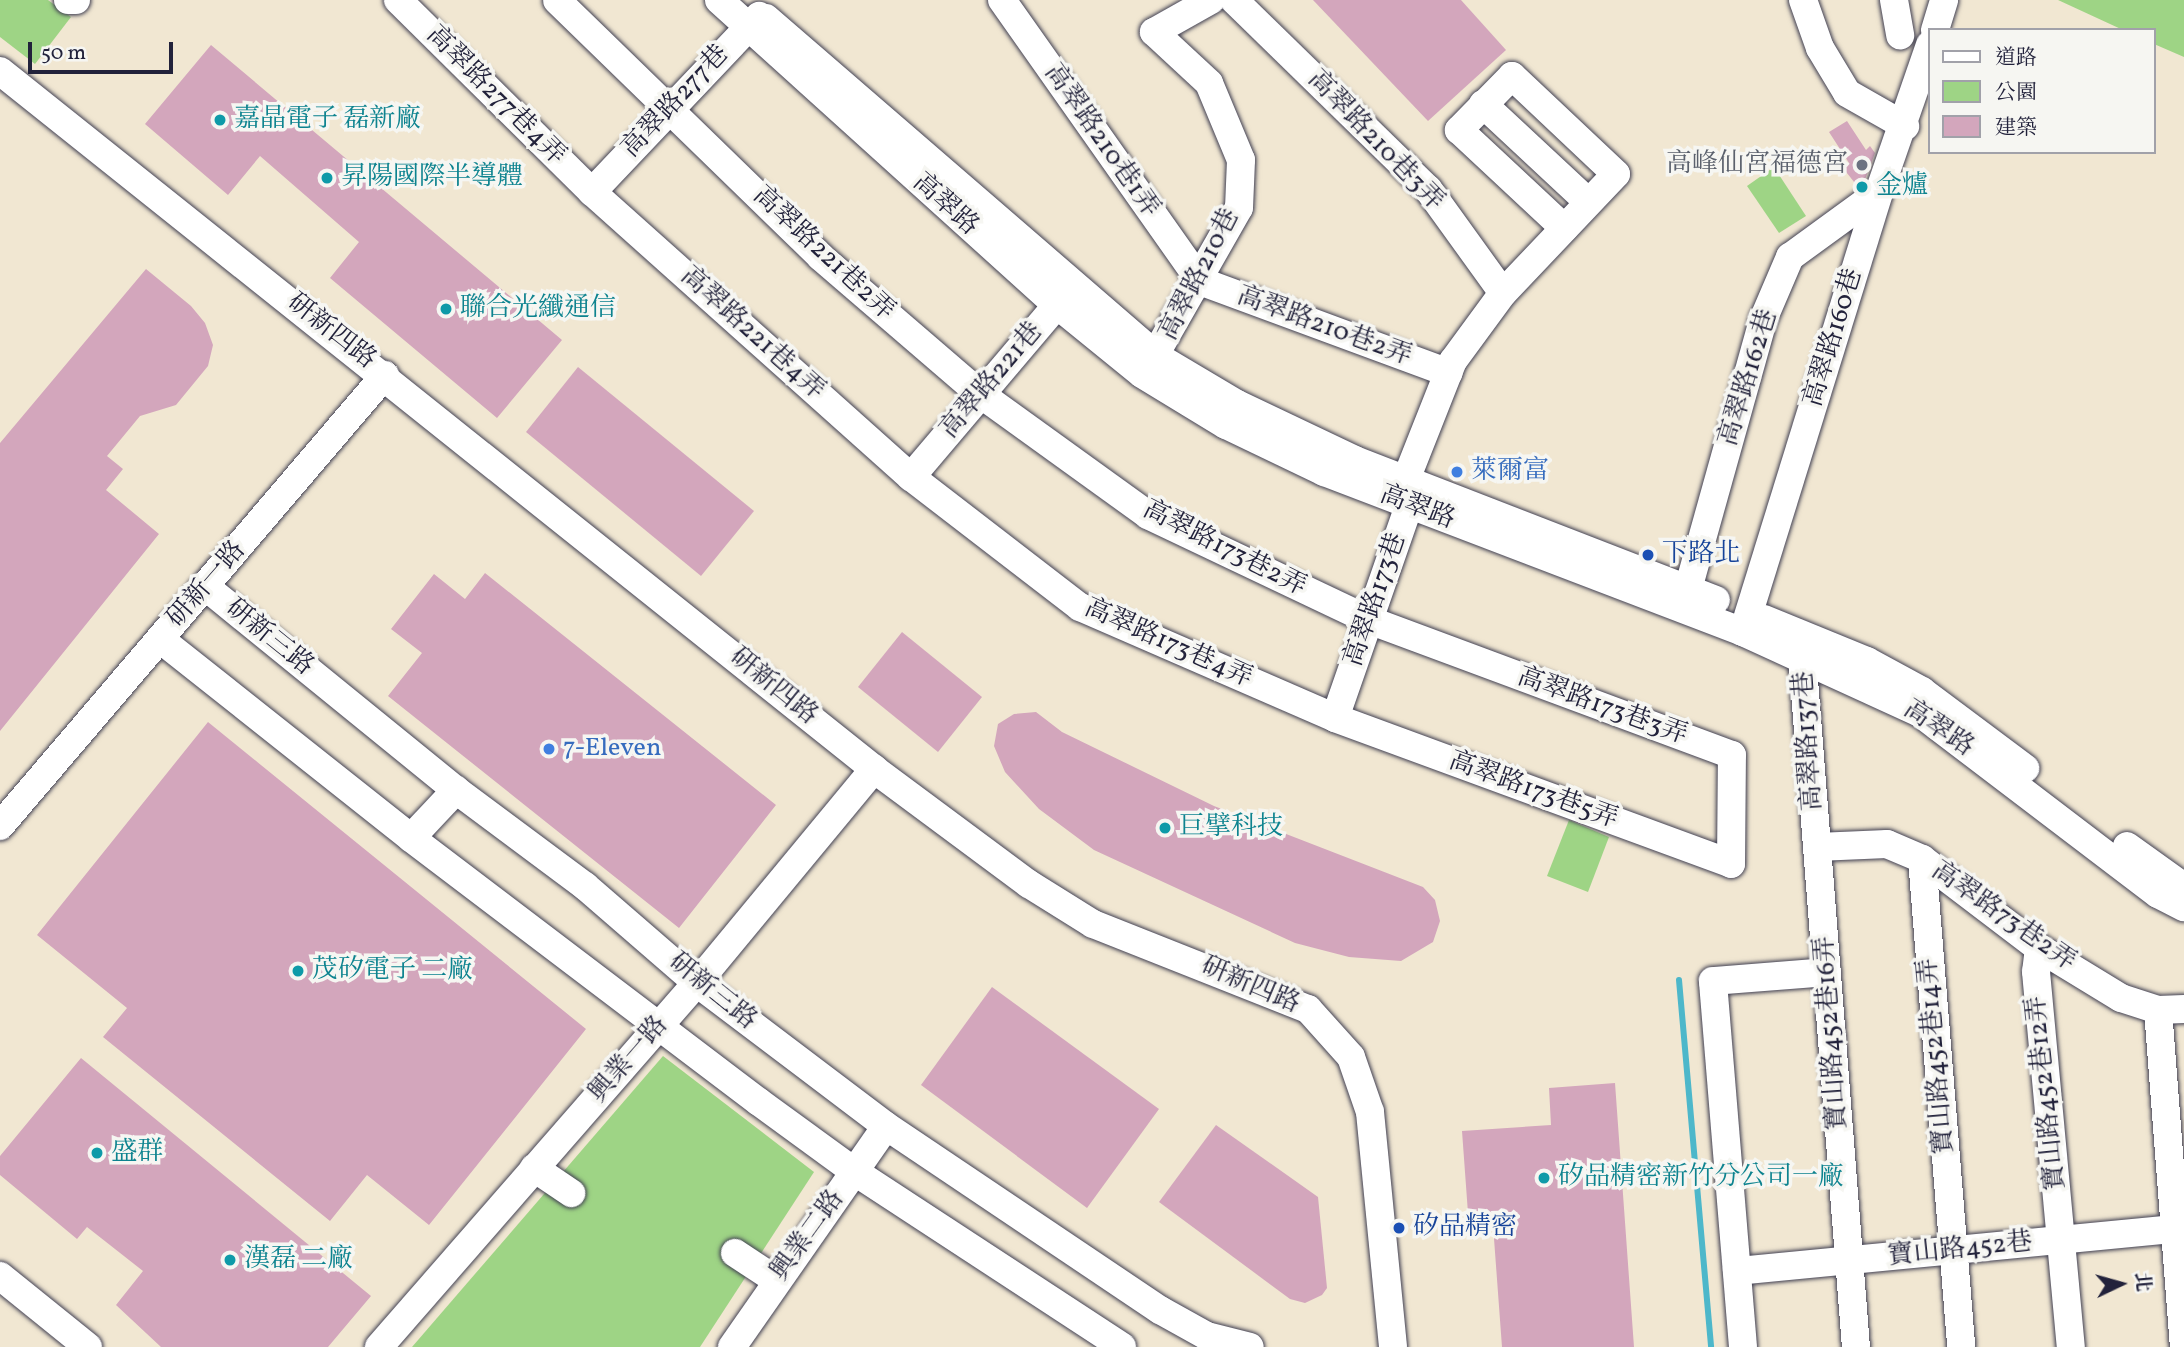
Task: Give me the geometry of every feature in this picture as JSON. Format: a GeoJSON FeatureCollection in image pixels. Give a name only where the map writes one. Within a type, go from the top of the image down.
{"type":"FeatureCollection","features":[{"type":"Feature","properties":{"kind":"street","name":"高翠路277巷4弄"},"geometry":{"type":"LineString","coordinates":[[398,0],[592,192]]}},
{"type":"Feature","properties":{"kind":"street","name":"高翠路221巷2弄"},"geometry":{"type":"LineString","coordinates":[[557,0],[821,257],[980,394]]}},
{"type":"Feature","properties":{"kind":"street","name":"高翠路"},"geometry":{"type":"LineString","coordinates":[[719,0],[751,13],[1065,295],[1150,366],[1237,404],[1407,494],[1685,598],[1802,645],[1867,661],[1959,716],[2184,887]]}},
{"type":"Feature","properties":{"kind":"street","name":"高翠路210巷1弄"},"geometry":{"type":"LineString","coordinates":[[1002,0],[1200,282]]}},
{"type":"Feature","properties":{"kind":"street"},"geometry":{"type":"LineString","coordinates":[[1154,32],[1169,0]]}},
{"type":"Feature","properties":{"kind":"street"},"geometry":{"type":"LineString","coordinates":[[1154,32],[1211,0]]}},
{"type":"Feature","properties":{"kind":"street","name":"高翠路210巷3弄"},"geometry":{"type":"LineString","coordinates":[[1234,0],[1428,189],[1503,293]]}},
{"type":"Feature","properties":{"kind":"street"},"geometry":{"type":"LineString","coordinates":[[1803,0],[1820,48],[1847,93],[1905,126]]}},
{"type":"Feature","properties":{"kind":"street"},"geometry":{"type":"LineString","coordinates":[[1894,0],[1900,35]]}},
{"type":"Feature","properties":{"kind":"street"},"geometry":{"type":"LineString","coordinates":[[1936,28],[1944,0]]}},
{"type":"Feature","properties":{"kind":"street","name":"高翠路277巷"},"geometry":{"type":"LineString","coordinates":[[592,192],[670,110],[751,13]]}},
{"type":"Feature","properties":{"kind":"street","name":"高翠路210巷"},"geometry":{"type":"LineString","coordinates":[[1150,366],[1200,282],[1239,208],[1241,160],[1209,83],[1154,32]]}},
{"type":"Feature","properties":{"kind":"street","name":"高翠路160巷"},"geometry":{"type":"LineString","coordinates":[[1746,623],[1879,192],[1905,126],[1928,51]]}},
{"type":"Feature","properties":{"kind":"street","name":"研新四路"},"geometry":{"type":"LineString","coordinates":[[0,72],[385,375],[874,769],[1029,884],[1093,924],[1308,1009],[1351,1057],[1370,1112],[1393,1347]]}},
{"type":"Feature","properties":{"kind":"street","name":"高翠路173巷"},"geometry":{"type":"LineString","coordinates":[[1335,718],[1371,621],[1407,494],[1449,373],[1503,293],[1587,201],[1616,174],[1512,76],[1483,104]]}},
{"type":"Feature","properties":{"kind":"street"},"geometry":{"type":"LineString","coordinates":[[1564,228],[1459,130],[1483,104],[1587,201]]}},
{"type":"Feature","properties":{"kind":"street","name":"高翠路221巷4弄"},"geometry":{"type":"LineString","coordinates":[[592,192],[911,477]]}},
{"type":"Feature","properties":{"kind":"street","name":"高翠路162巷"},"geometry":{"type":"LineString","coordinates":[[1685,598],[1763,320],[1790,257],[1879,192]]}},
{"type":"Feature","properties":{"kind":"street","name":"高翠路210巷2弄"},"geometry":{"type":"LineString","coordinates":[[1200,282],[1449,373]]}},
{"type":"Feature","properties":{"kind":"street","name":"高翠路221巷"},"geometry":{"type":"LineString","coordinates":[[911,477],[1065,295]]}},
{"type":"Feature","properties":{"kind":"street","name":"研新一路"},"geometry":{"type":"LineString","coordinates":[[0,826],[385,375]]}},
{"type":"Feature","properties":{"kind":"street","name":"高翠路173巷2弄"},"geometry":{"type":"LineString","coordinates":[[980,394],[1148,515],[1371,621]]}},
{"type":"Feature","properties":{"kind":"street","name":"高翠路173巷4弄"},"geometry":{"type":"LineString","coordinates":[[911,477],[1080,607],[1335,718]]}},
{"type":"Feature","properties":{"kind":"street","name":"研新三路"},"geometry":{"type":"LineString","coordinates":[[206,587],[456,790],[585,886],[697,982],[886,1126],[1160,1310],[1207,1336],[1250,1347]]}},
{"type":"Feature","properties":{"kind":"street","name":"高翠路173巷3弄"},"geometry":{"type":"LineString","coordinates":[[1371,621],[1732,755],[1731,864]]}},
{"type":"Feature","properties":{"kind":"street"},"geometry":{"type":"LineString","coordinates":[[160,639],[411,838],[855,1172],[1122,1347]]}},
{"type":"Feature","properties":{"kind":"street","name":"高翠路"},"geometry":{"type":"LineString","coordinates":[[1802,645],[1920,713],[2158,894],[2184,907]]}},
{"type":"Feature","properties":{"kind":"street","name":"高翠路137巷"},"geometry":{"type":"LineString","coordinates":[[1802,645],[1817,847]]}},
{"type":"Feature","properties":{"kind":"street","name":"高翠路173巷5弄"},"geometry":{"type":"LineString","coordinates":[[1335,718],[1731,864]]}},
{"type":"Feature","properties":{"kind":"street","name":"興業一路"},"geometry":{"type":"LineString","coordinates":[[379,1347],[697,982],[874,769]]}},
{"type":"Feature","properties":{"kind":"street"},"geometry":{"type":"LineString","coordinates":[[411,838],[456,790]]}},
{"type":"Feature","properties":{"kind":"street","name":"高翠路73巷2弄"},"geometry":{"type":"LineString","coordinates":[[1817,847],[1887,844],[1922,859],[2039,948],[2121,998],[2171,1009]]}},
{"type":"Feature","properties":{"kind":"street","name":"寶山路452巷16弄"},"geometry":{"type":"LineString","coordinates":[[1817,847],[1856,1347]]}},
{"type":"Feature","properties":{"kind":"street","name":"寶山路452巷14弄"},"geometry":{"type":"LineString","coordinates":[[1922,859],[1961,1347]]}},
{"type":"Feature","properties":{"kind":"street","name":"寶山路452巷12弄"},"geometry":{"type":"LineString","coordinates":[[2039,948],[2036,972],[2071,1347]]}},
{"type":"Feature","properties":{"kind":"street"},"geometry":{"type":"LineString","coordinates":[[1743,1347],[1713,981],[1827,972]]}},
{"type":"Feature","properties":{"kind":"street"},"geometry":{"type":"LineString","coordinates":[[2171,1009],[2183,1347]]}},
{"type":"Feature","properties":{"kind":"street","name":"興業二路"},"geometry":{"type":"LineString","coordinates":[[732,1347],[779,1275],[886,1126]]}},
{"type":"Feature","properties":{"kind":"street"},"geometry":{"type":"LineString","coordinates":[[534,1168],[571,1193]]}},
{"type":"Feature","properties":{"kind":"street","name":"寶山路452巷"},"geometry":{"type":"LineString","coordinates":[[1737,1271],[2179,1228]]}},
{"type":"Feature","properties":{"kind":"street"},"geometry":{"type":"LineString","coordinates":[[739,1247],[779,1275]]}},
{"type":"Feature","properties":{"kind":"street"},"geometry":{"type":"LineString","coordinates":[[0,1276],[88,1347]]}},
{"type":"Feature","properties":{"kind":"green space"},"geometry":{"type":"Polygon","coordinates":[[[0,0],[48,0],[71,17],[35,64],[0,37],[0,0]]]}},
{"type":"Feature","properties":{"kind":"green space"},"geometry":{"type":"Polygon","coordinates":[[[2058,0],[2184,0],[2184,57],[2156,45],[2156,28],[2119,28],[2058,0]]]}},
{"type":"Feature","properties":{"kind":"green space"},"geometry":{"type":"Polygon","coordinates":[[[1774,167],[1806,216],[1779,233],[1747,186],[1774,167]]]}},
{"type":"Feature","properties":{"kind":"green space"},"geometry":{"type":"Polygon","coordinates":[[[1569,820],[1609,837],[1588,892],[1547,876],[1569,820]]]}},
{"type":"Feature","properties":{"kind":"green space"},"geometry":{"type":"Polygon","coordinates":[[[663,1056],[814,1172],[700,1347],[412,1347],[663,1056]]]}},
{"type":"Feature","properties":{"kind":"building"},"geometry":{"type":"Polygon","coordinates":[[[1313,0],[1461,0],[1506,50],[1428,121],[1313,0]]]}},
{"type":"Feature","properties":{"kind":"building"},"geometry":{"type":"Polygon","coordinates":[[[211,45],[562,340],[497,418],[330,278],[359,242],[260,156],[228,195],[145,124],[211,45]]]}},
{"type":"Feature","properties":{"kind":"building"},"geometry":{"type":"Polygon","coordinates":[[[1847,121],[1866,150],[1870,146],[1875,153],[1864,182],[1858,187],[1843,168],[1849,163],[1829,132],[1847,121]]]}},
{"type":"Feature","properties":{"kind":"building"},"geometry":{"type":"Polygon","coordinates":[[[146,269],[191,306],[205,323],[213,345],[208,366],[176,405],[140,416],[107,456],[123,469],[106,490],[159,534],[0,731],[0,443],[146,269]]]}},
{"type":"Feature","properties":{"kind":"building"},"geometry":{"type":"Polygon","coordinates":[[[578,367],[754,511],[701,576],[526,432],[578,367]]]}},
{"type":"Feature","properties":{"kind":"building"},"geometry":{"type":"Polygon","coordinates":[[[485,573],[776,805],[679,928],[388,696],[422,653],[391,629],[434,574],[465,599],[485,573]]]}},
{"type":"Feature","properties":{"kind":"building"},"geometry":{"type":"Polygon","coordinates":[[[902,632],[982,697],[938,752],[858,687],[902,632]]]}},
{"type":"Feature","properties":{"kind":"building","name":"巨擘科技"},"geometry":{"type":"Polygon","coordinates":[[[1036,712],[1062,732],[1214,806],[1423,887],[1435,900],[1440,921],[1433,942],[1401,961],[1349,957],[1295,943],[1094,850],[1039,809],[1005,772],[994,746],[998,724],[1014,714],[1036,712]]]}},
{"type":"Feature","properties":{"kind":"building","name":"茂矽電子 二廠"},"geometry":{"type":"Polygon","coordinates":[[[208,722],[586,1029],[429,1225],[367,1175],[330,1221],[103,1037],[127,1008],[37,935],[208,722]]]}},
{"type":"Feature","properties":{"kind":"building"},"geometry":{"type":"Polygon","coordinates":[[[992,987],[1159,1109],[1087,1208],[921,1085],[992,987]]]}},
{"type":"Feature","properties":{"kind":"building"},"geometry":{"type":"Polygon","coordinates":[[[81,1058],[371,1296],[328,1347],[161,1347],[116,1305],[143,1271],[87,1227],[77,1239],[0,1175],[0,1156],[81,1058]]]}},
{"type":"Feature","properties":{"kind":"building","name":"矽品精密新竹分公司一廠"},"geometry":{"type":"Polygon","coordinates":[[[1615,1083],[1634,1347],[1502,1347],[1493,1225],[1469,1227],[1462,1131],[1551,1125],[1549,1088],[1615,1083]]]}},
{"type":"Feature","properties":{"kind":"building"},"geometry":{"type":"Polygon","coordinates":[[[1216,1125],[1318,1197],[1327,1288],[1322,1295],[1305,1303],[1290,1299],[1159,1202],[1216,1125]]]}},
{"type":"Feature","properties":{"kind":"waterway"},"geometry":{"type":"LineString","coordinates":[[1679,980],[1711,1347]]}},
{"type":"Feature","properties":{"kind":"place","name":"嘉晶電子 磊新廠"},"geometry":{"type":"Point","coordinates":[220,120]}},
{"type":"Feature","properties":{"kind":"place","name":"高峰仙宮福德宮"},"geometry":{"type":"Point","coordinates":[1862,165]}},
{"type":"Feature","properties":{"kind":"place","name":"昇陽國際半導體"},"geometry":{"type":"Point","coordinates":[327,178]}},
{"type":"Feature","properties":{"kind":"place","name":"金爐"},"geometry":{"type":"Point","coordinates":[1862,187]}},
{"type":"Feature","properties":{"kind":"place","name":"聯合光纖通信"},"geometry":{"type":"Point","coordinates":[446,309]}},
{"type":"Feature","properties":{"kind":"place","name":"萊爾富"},"geometry":{"type":"Point","coordinates":[1457,472]}},
{"type":"Feature","properties":{"kind":"place","name":"下路北"},"geometry":{"type":"Point","coordinates":[1648,555]}},
{"type":"Feature","properties":{"kind":"place","name":"7-Eleven"},"geometry":{"type":"Point","coordinates":[549,749]}},
{"type":"Feature","properties":{"kind":"place","name":"巨擘科技"},"geometry":{"type":"Point","coordinates":[1165,828]}},
{"type":"Feature","properties":{"kind":"place","name":"茂矽電子 二廠"},"geometry":{"type":"Point","coordinates":[298,971]}},
{"type":"Feature","properties":{"kind":"place","name":"盛群"},"geometry":{"type":"Point","coordinates":[97,1153]}},
{"type":"Feature","properties":{"kind":"place","name":"矽品精密新竹分公司一廠"},"geometry":{"type":"Point","coordinates":[1544,1178]}},
{"type":"Feature","properties":{"kind":"place","name":"矽品精密"},"geometry":{"type":"Point","coordinates":[1399,1228]}},
{"type":"Feature","properties":{"kind":"place","name":"漢磊 二廠"},"geometry":{"type":"Point","coordinates":[230,1260]}}]}
